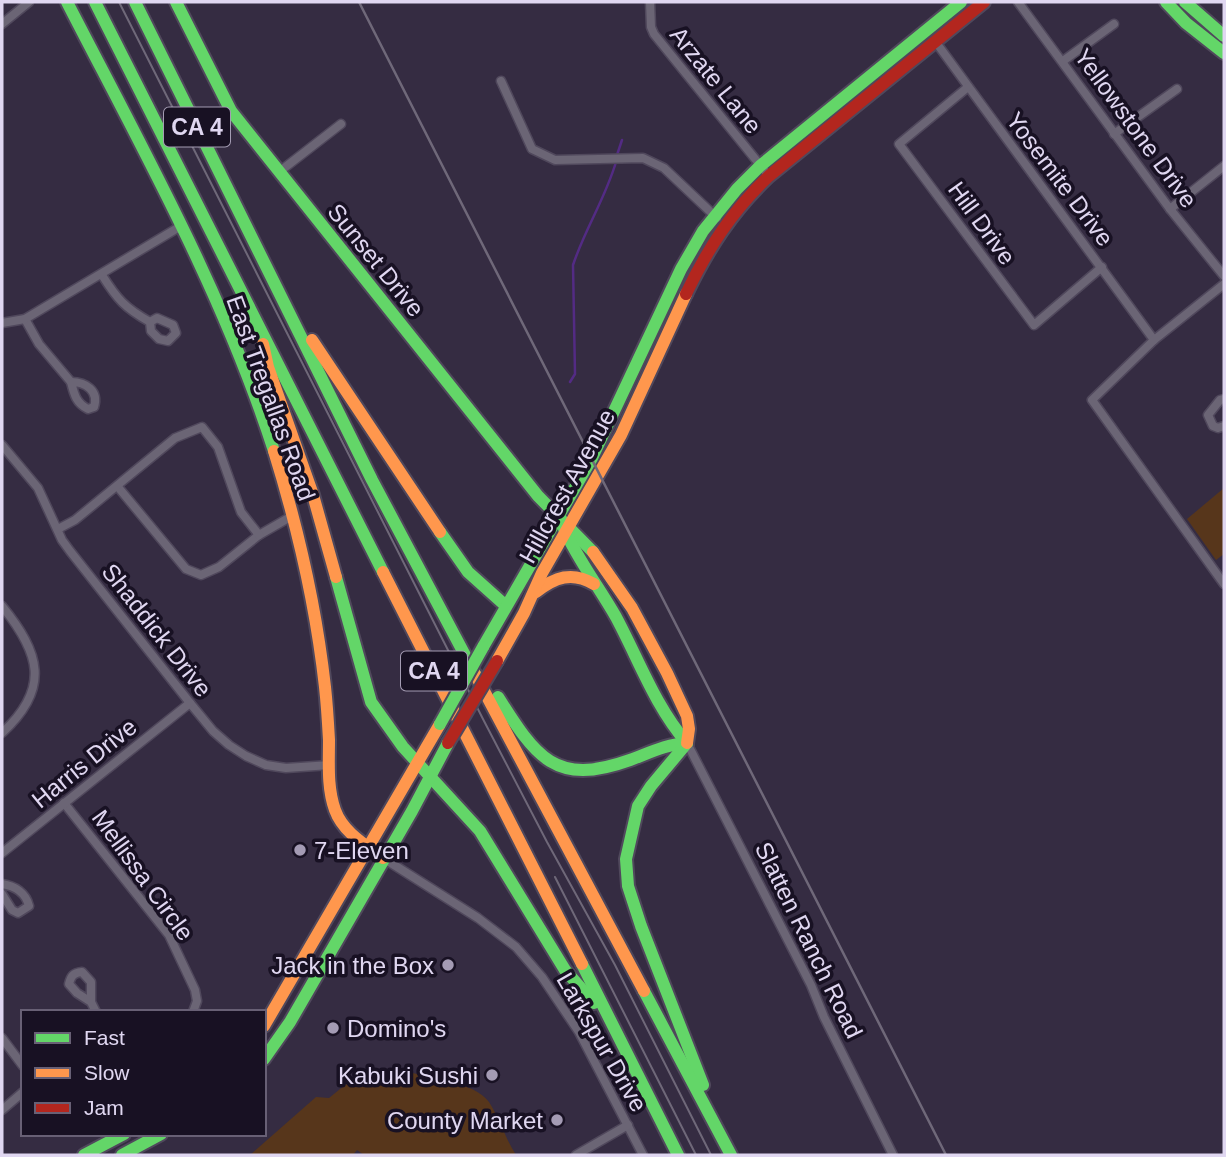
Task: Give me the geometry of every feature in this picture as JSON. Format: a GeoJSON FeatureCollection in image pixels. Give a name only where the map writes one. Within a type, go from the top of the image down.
{"type":"FeatureCollection","features":[{"type":"Feature","properties":{"kind":"main road","name":"East Tregallas Road"},"geometry":{"type":"LineString","coordinates":[[67,2],[181,226],[240,361],[274,452],[307,574],[328,719],[331,800],[345,828],[357,842],[383,858]]}},
{"type":"Feature","properties":{"kind":"main road","name":"CA 4"},"geometry":{"type":"LineString","coordinates":[[95,2],[678,1155]]}},
{"type":"Feature","properties":{"kind":"main road","name":"CA 4"},"geometry":{"type":"LineString","coordinates":[[135,2],[372,480],[731,1155]]}},
{"type":"Feature","properties":{"kind":"main road","name":"Sunset Drive"},"geometry":{"type":"LineString","coordinates":[[176,2],[231,111],[567,529]]}},
{"type":"Feature","properties":{"kind":"main road","name":"Hillcrest Avenue"},"geometry":{"type":"LineString","coordinates":[[266,1056],[290,1022],[430,778],[621,435],[737,188],[760,166],[961,2]]}},
{"type":"Feature","properties":{"kind":"main road","name":"Hillcrest Avenue"},"geometry":{"type":"LineString","coordinates":[[266,1023],[559,516],[608,426],[681,269],[703,231],[746,199],[769,176],[984,2]]}},
{"type":"Feature","properties":{"kind":"main road"},"geometry":{"type":"LineString","coordinates":[[1166,2],[1186,23],[1224,53]]}},
{"type":"Feature","properties":{"kind":"main road"},"geometry":{"type":"LineString","coordinates":[[1185,2],[1224,36]]}},
{"type":"Feature","properties":{"kind":"main road"},"geometry":{"type":"LineString","coordinates":[[258,253],[342,390],[392,464],[468,572],[506,606]]}},
{"type":"Feature","properties":{"kind":"main road"},"geometry":{"type":"LineString","coordinates":[[257,321],[268,367],[323,529],[371,702],[430,778],[480,831],[565,970],[610,1022]]}},
{"type":"Feature","properties":{"kind":"main road","name":"Slatten Ranch Road"},"geometry":{"type":"LineString","coordinates":[[567,529],[572,548],[619,623],[670,723],[687,743]]}},
{"type":"Feature","properties":{"kind":"main road","name":"Slatten Ranch Road"},"geometry":{"type":"LineString","coordinates":[[567,529],[592,550],[632,609],[687,716],[687,743]]}},
{"type":"Feature","properties":{"kind":"main road"},"geometry":{"type":"LineString","coordinates":[[532,596],[545,584],[570,574],[584,577],[597,586]]}},
{"type":"Feature","properties":{"kind":"main road"},"geometry":{"type":"LineString","coordinates":[[430,590],[520,732],[536,751],[553,764],[570,771],[593,772],[611,768],[667,745],[687,743]]}},
{"type":"Feature","properties":{"kind":"main road"},"geometry":{"type":"LineString","coordinates":[[687,743],[638,806],[626,859],[628,886],[724,1143]]}},
{"type":"Feature","properties":{"kind":"main road"},"geometry":{"type":"LineString","coordinates":[[84,1155],[120,1136]]}},
{"type":"Feature","properties":{"kind":"main road"},"geometry":{"type":"LineString","coordinates":[[122,1155],[158,1136]]}},
{"type":"Feature","properties":{"kind":"street"},"geometry":{"type":"LineString","coordinates":[[2,24],[29,2]]}},
{"type":"Feature","properties":{"kind":"street","name":"Arzate Lane"},"geometry":{"type":"LineString","coordinates":[[650,2],[651,27],[654,34],[769,176]]}},
{"type":"Feature","properties":{"kind":"street","name":"Yellowstone Drive"},"geometry":{"type":"LineString","coordinates":[[1018,2],[1170,209],[1224,276]]}},
{"type":"Feature","properties":{"kind":"street"},"geometry":{"type":"LineString","coordinates":[[1063,61],[1114,24]]}},
{"type":"Feature","properties":{"kind":"street","name":"Yosemite Drive"},"geometry":{"type":"LineString","coordinates":[[935,41],[1154,340]]}},
{"type":"Feature","properties":{"kind":"street"},"geometry":{"type":"LineString","coordinates":[[501,81],[532,149],[555,160],[643,158],[664,168],[720,220]]}},
{"type":"Feature","properties":{"kind":"street","name":"Hill Drive"},"geometry":{"type":"LineString","coordinates":[[968,87],[900,144],[1034,326],[1102,267]]}},
{"type":"Feature","properties":{"kind":"street"},"geometry":{"type":"LineString","coordinates":[[1114,134],[1177,89]]}},
{"type":"Feature","properties":{"kind":"street"},"geometry":{"type":"LineString","coordinates":[[279,172],[341,124]]}},
{"type":"Feature","properties":{"kind":"street"},"geometry":{"type":"LineString","coordinates":[[1170,209],[1224,166]]}},
{"type":"Feature","properties":{"kind":"street"},"geometry":{"type":"LineString","coordinates":[[2,323],[26,319],[181,226]]}},
{"type":"Feature","properties":{"kind":"street"},"geometry":{"type":"LineString","coordinates":[[102,275],[116,298],[128,310],[150,322]]}},
{"type":"Feature","properties":{"kind":"street"},"geometry":{"type":"LineString","coordinates":[[1224,284],[1154,340],[1092,400],[1224,584]]}},
{"type":"Feature","properties":{"kind":"street"},"geometry":{"type":"LineString","coordinates":[[26,319],[39,344],[71,382]]}},
{"type":"Feature","properties":{"kind":"street"},"geometry":{"type":"LineString","coordinates":[[1224,399],[1220,400],[1209,415],[1213,426],[1224,426]]}},
{"type":"Feature","properties":{"kind":"street"},"geometry":{"type":"LineString","coordinates":[[58,529],[75,520],[175,438],[202,427],[218,447],[241,513],[259,535]]}},
{"type":"Feature","properties":{"kind":"street","name":"Shaddick Drive"},"geometry":{"type":"LineString","coordinates":[[2,445],[38,488],[71,551],[213,731],[229,745],[267,765],[286,768],[330,765]]}},
{"type":"Feature","properties":{"kind":"street"},"geometry":{"type":"LineString","coordinates":[[118,486],[186,569],[201,575],[209,573],[259,535],[292,516]]}},
{"type":"Feature","properties":{"kind":"street"},"geometry":{"type":"LineString","coordinates":[[2,606],[31,650],[36,679],[27,705],[3,730]]}},
{"type":"Feature","properties":{"kind":"street","name":"Harris Drive"},"geometry":{"type":"LineString","coordinates":[[2,853],[190,703]]}},
{"type":"Feature","properties":{"kind":"street","name":"Slatten Ranch Road"},"geometry":{"type":"LineString","coordinates":[[687,743],[811,985],[824,1017],[893,1155]]}},
{"type":"Feature","properties":{"kind":"street","name":"Mellissa Circle"},"geometry":{"type":"LineString","coordinates":[[64,803],[169,934],[195,990],[198,1001],[194,1010]]}},
{"type":"Feature","properties":{"kind":"street","name":"Larkspur Drive"},"geometry":{"type":"LineString","coordinates":[[383,858],[478,918],[516,947],[542,977],[579,1032],[643,1155]]}},
{"type":"Feature","properties":{"kind":"street"},"geometry":{"type":"LineString","coordinates":[[2,884],[18,889],[27,899],[29,906],[18,913],[12,911],[2,894]]}},
{"type":"Feature","properties":{"kind":"street"},"geometry":{"type":"LineString","coordinates":[[91,1002],[95,1010]]}},
{"type":"Feature","properties":{"kind":"street"},"geometry":{"type":"LineString","coordinates":[[2,1038],[21,1063]]}},
{"type":"Feature","properties":{"kind":"street"},"geometry":{"type":"LineString","coordinates":[[2,1110],[21,1094]]}},
{"type":"Feature","properties":{"kind":"street"},"geometry":{"type":"LineString","coordinates":[[576,1155],[628,1125]]}},
{"type":"Feature","properties":{"kind":"shaded area"},"geometry":{"type":"Polygon","coordinates":[[[1224,488],[1224,554],[1216,560],[1187,519],[1224,488]]]}},
{"type":"Feature","properties":{"kind":"shaded area"},"geometry":{"type":"Polygon","coordinates":[[[404,1071],[462,1085],[482,1095],[493,1108],[516,1155],[364,1155],[357,1150],[353,1155],[250,1155],[316,1097],[329,1098],[345,1085],[364,1077],[381,1080],[404,1071]]]}},
{"type":"Feature","properties":{"kind":"waterway"},"geometry":{"type":"LineString","coordinates":[[617,155],[622,140]]}},
{"type":"Feature","properties":{"kind":"waterway"},"geometry":{"type":"LineString","coordinates":[[570,382],[575,374],[573,265],[616,162]]}},
{"type":"Feature","properties":{"kind":"tram line"},"geometry":{"type":"LineString","coordinates":[[119,2],[484,721],[615,965],[711,1155]]}},
{"type":"Feature","properties":{"kind":"tram line"},"geometry":{"type":"LineString","coordinates":[[555,877],[696,1155]]}},
{"type":"Feature","properties":{"kind":"railway"},"geometry":{"type":"LineString","coordinates":[[359,2],[946,1155]]}},
{"type":"Feature","properties":{"kind":"traffic: fast"},"geometry":{"type":"LineString","coordinates":[[67,2],[206,278],[254,393],[274,451]]}},
{"type":"Feature","properties":{"kind":"traffic: fast"},"geometry":{"type":"LineString","coordinates":[[95,2],[383,572]]}},
{"type":"Feature","properties":{"kind":"traffic: fast"},"geometry":{"type":"LineString","coordinates":[[135,2],[372,480],[475,674]]}},
{"type":"Feature","properties":{"kind":"traffic: fast"},"geometry":{"type":"LineString","coordinates":[[176,2],[231,111],[538,496],[593,552]]}},
{"type":"Feature","properties":{"kind":"traffic: fast"},"geometry":{"type":"LineString","coordinates":[[483,647],[592,458],[681,269],[703,231],[737,189],[760,166],[961,2]]}},
{"type":"Feature","properties":{"kind":"traffic: fast"},"geometry":{"type":"LineString","coordinates":[[1166,2],[1186,23],[1224,53]]}},
{"type":"Feature","properties":{"kind":"traffic: fast"},"geometry":{"type":"LineString","coordinates":[[1185,2],[1224,36]]}},
{"type":"Feature","properties":{"kind":"traffic: fast"},"geometry":{"type":"LineString","coordinates":[[564,529],[616,617],[666,714],[687,743]]}},
{"type":"Feature","properties":{"kind":"traffic: fast"},"geometry":{"type":"LineString","coordinates":[[440,532],[468,572],[506,606]]}},
{"type":"Feature","properties":{"kind":"traffic: fast"},"geometry":{"type":"LineString","coordinates":[[336,577],[371,702],[403,747],[480,831],[565,970],[594,1003]]}},
{"type":"Feature","properties":{"kind":"traffic: fast"},"geometry":{"type":"LineString","coordinates":[[440,724],[483,647]]}},
{"type":"Feature","properties":{"kind":"traffic: fast"},"geometry":{"type":"LineString","coordinates":[[498,697],[524,736],[537,750],[550,761],[565,768],[604,768],[665,747],[687,743]]}},
{"type":"Feature","properties":{"kind":"traffic: fast"},"geometry":{"type":"LineString","coordinates":[[266,1056],[290,1022],[412,811],[448,743]]}},
{"type":"Feature","properties":{"kind":"traffic: fast"},"geometry":{"type":"LineString","coordinates":[[687,743],[638,806],[626,859],[628,886],[641,926],[703,1085]]}},
{"type":"Feature","properties":{"kind":"traffic: fast"},"geometry":{"type":"LineString","coordinates":[[582,964],[678,1155]]}},
{"type":"Feature","properties":{"kind":"traffic: fast"},"geometry":{"type":"LineString","coordinates":[[644,991],[731,1155]]}},
{"type":"Feature","properties":{"kind":"traffic: fast"},"geometry":{"type":"LineString","coordinates":[[84,1155],[120,1136]]}},
{"type":"Feature","properties":{"kind":"traffic: fast"},"geometry":{"type":"LineString","coordinates":[[122,1155],[157,1136]]}},
{"type":"Feature","properties":{"kind":"traffic: slow"},"geometry":{"type":"LineString","coordinates":[[497,661],[524,613],[542,573],[621,435],[686,294]]}},
{"type":"Feature","properties":{"kind":"traffic: slow"},"geometry":{"type":"LineString","coordinates":[[312,340],[440,532]]}},
{"type":"Feature","properties":{"kind":"traffic: slow"},"geometry":{"type":"LineString","coordinates":[[263,344],[268,367],[313,495],[336,577]]}},
{"type":"Feature","properties":{"kind":"traffic: slow"},"geometry":{"type":"LineString","coordinates":[[274,451],[291,509],[317,627],[326,700],[332,802],[343,825],[383,858]]}},
{"type":"Feature","properties":{"kind":"traffic: slow"},"geometry":{"type":"LineString","coordinates":[[593,552],[632,608],[667,673],[687,716],[687,743]]}},
{"type":"Feature","properties":{"kind":"traffic: slow"},"geometry":{"type":"LineString","coordinates":[[383,572],[582,964]]}},
{"type":"Feature","properties":{"kind":"traffic: slow"},"geometry":{"type":"LineString","coordinates":[[536,592],[557,579],[571,577],[594,584]]}},
{"type":"Feature","properties":{"kind":"traffic: slow"},"geometry":{"type":"LineString","coordinates":[[475,674],[644,991]]}},
{"type":"Feature","properties":{"kind":"traffic: slow"},"geometry":{"type":"LineString","coordinates":[[266,1023],[440,724]]}},
{"type":"Feature","properties":{"kind":"traffic: jam"},"geometry":{"type":"LineString","coordinates":[[686,294],[722,231],[769,176],[984,2]]}},
{"type":"Feature","properties":{"kind":"traffic: jam"},"geometry":{"type":"LineString","coordinates":[[448,743],[497,661]]}},
{"type":"Feature","properties":{"kind":"place","name":"7-Eleven"},"geometry":{"type":"Point","coordinates":[300,850]}},
{"type":"Feature","properties":{"kind":"place","name":"Jack in the Box"},"geometry":{"type":"Point","coordinates":[448,965]}},
{"type":"Feature","properties":{"kind":"place","name":"Domino's"},"geometry":{"type":"Point","coordinates":[333,1028]}},
{"type":"Feature","properties":{"kind":"place","name":"Kabuki Sushi"},"geometry":{"type":"Point","coordinates":[492,1075]}},
{"type":"Feature","properties":{"kind":"place","name":"County Market"},"geometry":{"type":"Point","coordinates":[557,1120]}}]}
